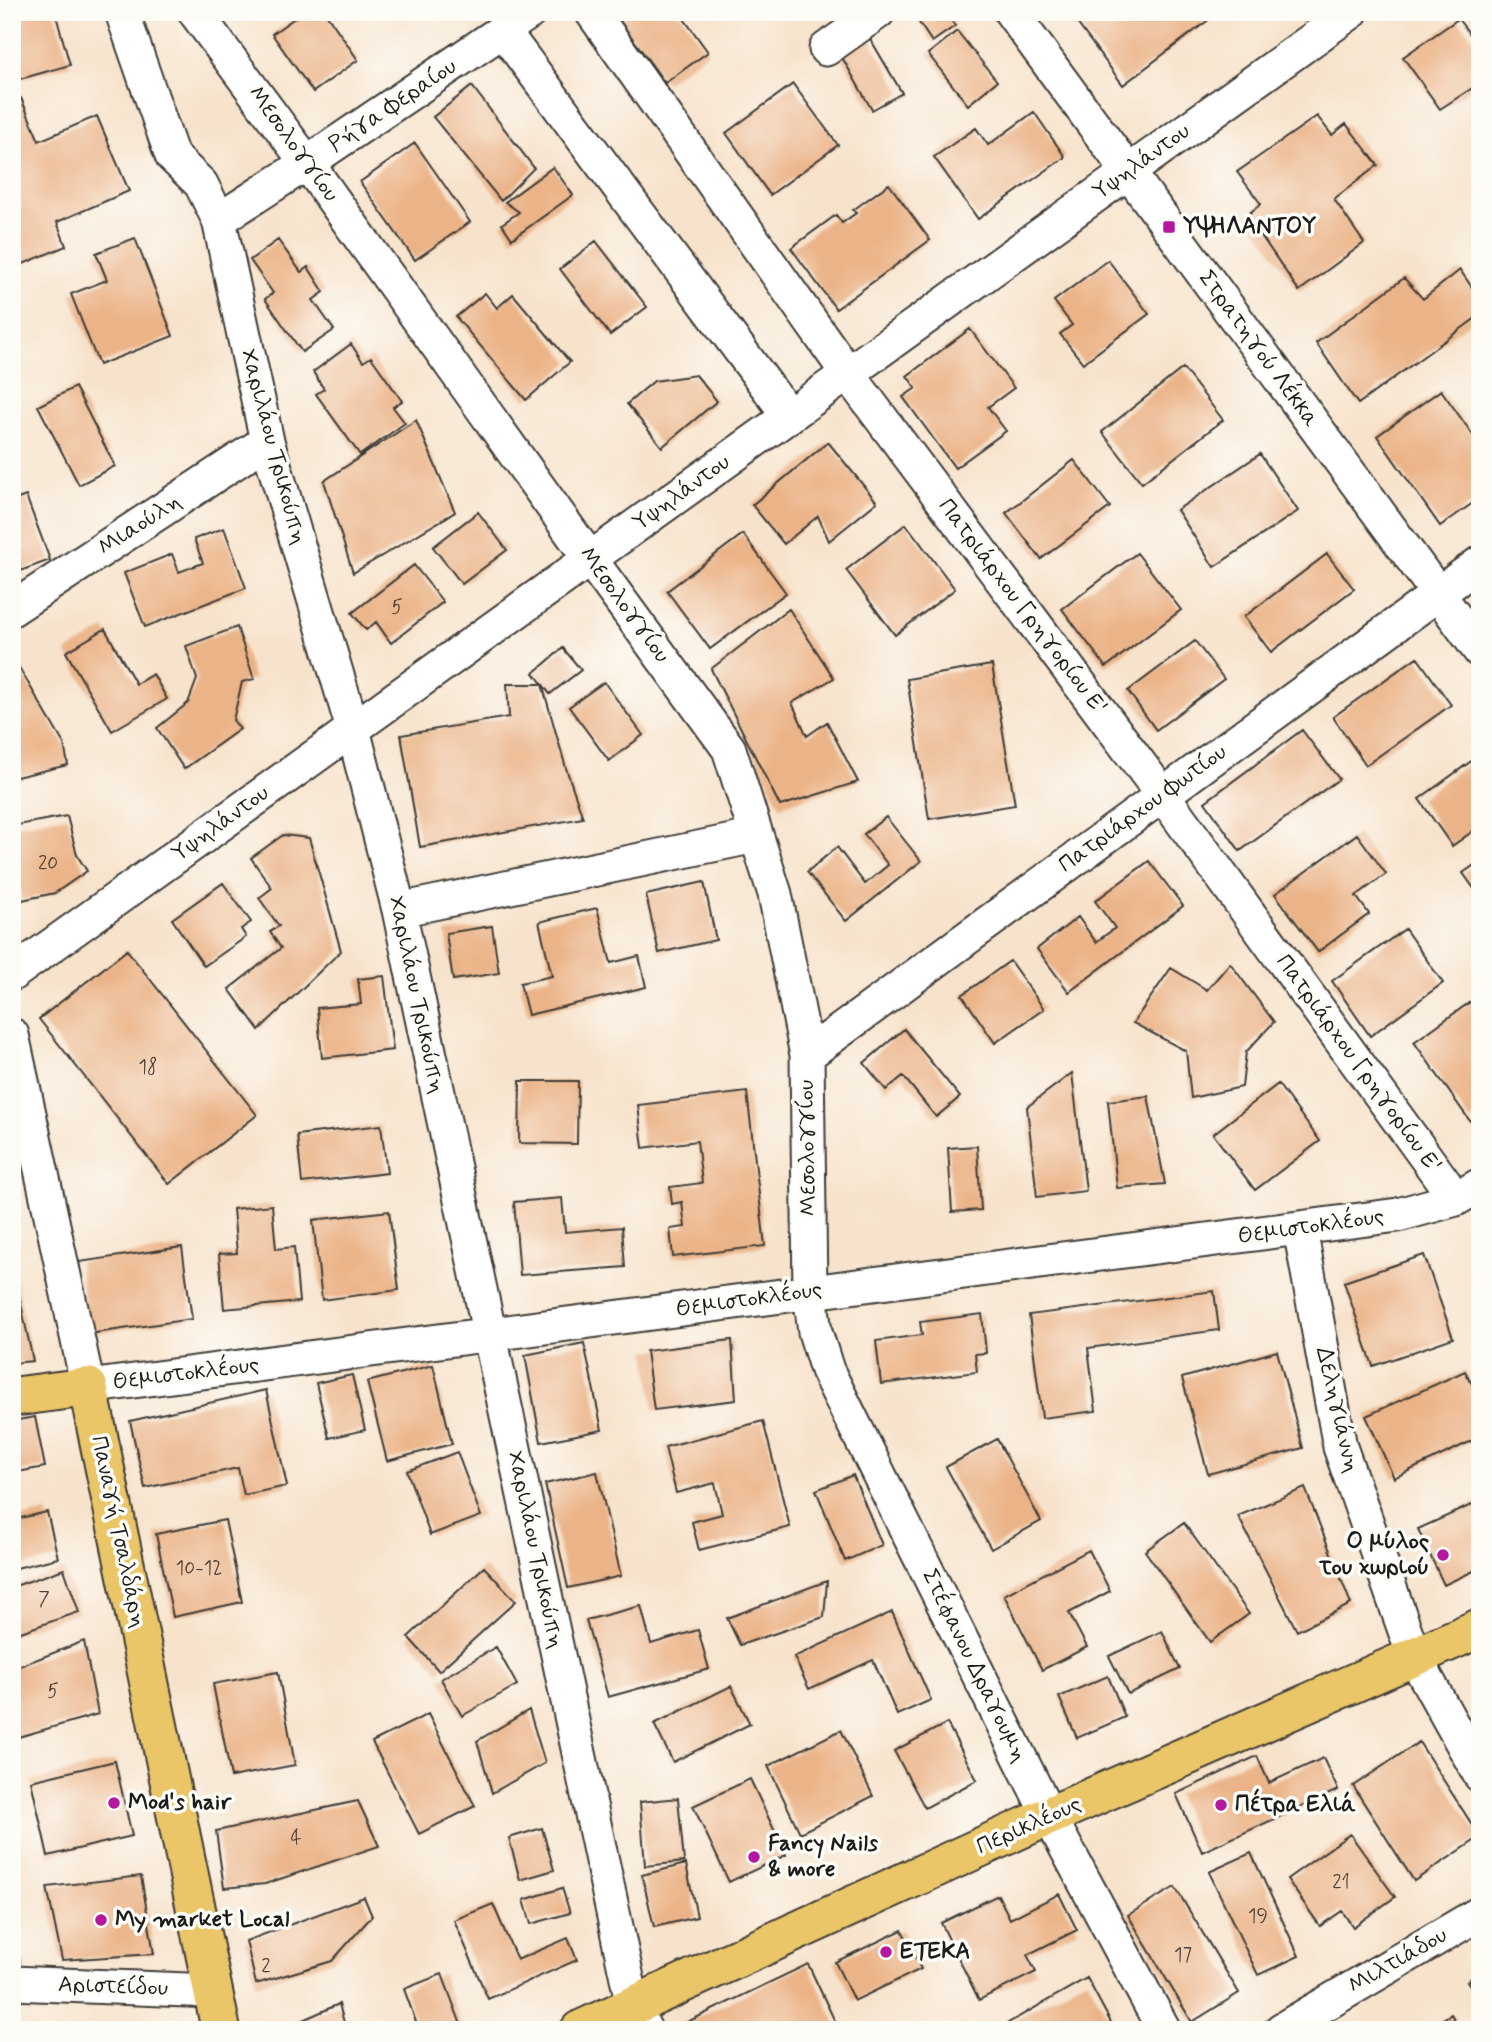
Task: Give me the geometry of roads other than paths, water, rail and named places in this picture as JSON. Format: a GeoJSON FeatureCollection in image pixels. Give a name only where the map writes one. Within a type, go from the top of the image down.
{"type":"FeatureCollection","features":[{"type":"Feature","properties":{"kind":"main road","name":"Θεμιστοκλέους"},"geometry":{"type":"LineString","coordinates":[[12,1397],[88,1387]]}},
{"type":"Feature","properties":{"kind":"main road","name":"Παναγή Τσαλδάρη"},"geometry":{"type":"LineString","coordinates":[[88,1387],[220,2030]]}},
{"type":"Feature","properties":{"kind":"main road","name":"Περικλέους"},"geometry":{"type":"LineString","coordinates":[[580,2030],[639,2018],[1049,1816],[1480,1628]]}},
{"type":"Feature","properties":{"kind":"street","name":"Χαριλάου Τρικούπη"},"geometry":{"type":"LineString","coordinates":[[122,12],[172,156],[201,184],[219,220],[267,441],[353,729],[399,910],[639,2018]]}},
{"type":"Feature","properties":{"kind":"street","name":"Μεσολογγίου"},"geometry":{"type":"LineString","coordinates":[[195,12],[729,749],[775,894],[807,1055],[810,1292]]}},
{"type":"Feature","properties":{"kind":"street","name":"Ρήγα Φεραίου"},"geometry":{"type":"LineString","coordinates":[[219,220],[530,12]]}},
{"type":"Feature","properties":{"kind":"street","name":"Πατριάρχου Γρηγορίου Ε'"},"geometry":{"type":"LineString","coordinates":[[592,12],[848,374],[1161,794],[1468,1192]]}},
{"type":"Feature","properties":{"kind":"street"},"geometry":{"type":"LineString","coordinates":[[826,49],[878,12]]}},
{"type":"Feature","properties":{"kind":"street","name":"Στρατηγού Λέκκα"},"geometry":{"type":"LineString","coordinates":[[1011,12],[1480,651]]}},
{"type":"Feature","properties":{"kind":"street","name":"Υψηλάντου"},"geometry":{"type":"LineString","coordinates":[[12,974],[1351,12]]}},
{"type":"Feature","properties":{"kind":"street"},"geometry":{"type":"LineString","coordinates":[[503,32],[789,416]]}},
{"type":"Feature","properties":{"kind":"street","name":"Μιαούλη"},"geometry":{"type":"LineString","coordinates":[[12,610],[267,441]]}},
{"type":"Feature","properties":{"kind":"street","name":"Πατριάρχου Φωτίου"},"geometry":{"type":"LineString","coordinates":[[807,1055],[1480,563]]}},
{"type":"Feature","properties":{"kind":"street"},"geometry":{"type":"LineString","coordinates":[[399,910],[757,836]]}},
{"type":"Feature","properties":{"kind":"street","name":"Παναγή Τσαλδάρη"},"geometry":{"type":"LineString","coordinates":[[12,1035],[88,1387]]}},
{"type":"Feature","properties":{"kind":"street","name":"Θεμιστοκλέους"},"geometry":{"type":"LineString","coordinates":[[88,1387],[1398,1215],[1468,1192]]}},
{"type":"Feature","properties":{"kind":"street","name":"Δεληγιάννη"},"geometry":{"type":"LineString","coordinates":[[1300,1228],[1340,1447],[1414,1656],[1480,1775]]}},
{"type":"Feature","properties":{"kind":"street","name":"Στέφανου Δραγουμη"},"geometry":{"type":"LineString","coordinates":[[810,1292],[815,1332],[827,1370],[1049,1816],[1164,2030]]}},
{"type":"Feature","properties":{"kind":"street","name":"Μιλτιάδου"},"geometry":{"type":"LineString","coordinates":[[1280,2030],[1480,1913]]}},
{"type":"Feature","properties":{"kind":"street","name":"Αριστείδου"},"geometry":{"type":"LineString","coordinates":[[12,1983],[213,1991]]}},
{"type":"Feature","properties":{"kind":"place","name":"ΥΨΗΛΑΝΤΟΥ"},"geometry":{"type":"Point","coordinates":[1169,227]}},
{"type":"Feature","properties":{"kind":"place","name":"Ο μύλος του χωριού"},"geometry":{"type":"Point","coordinates":[1443,1555]}},
{"type":"Feature","properties":{"kind":"place","name":"Mod's hair"},"geometry":{"type":"Point","coordinates":[114,1803]}},
{"type":"Feature","properties":{"kind":"place","name":"Πέτρα Ελιά"},"geometry":{"type":"Point","coordinates":[1221,1805]}},
{"type":"Feature","properties":{"kind":"place","name":"Fancy Nails & more"},"geometry":{"type":"Point","coordinates":[754,1857]}},
{"type":"Feature","properties":{"kind":"place","name":"My market Local"},"geometry":{"type":"Point","coordinates":[101,1920]}},
{"type":"Feature","properties":{"kind":"place","name":"ΕΤΕΚΑ"},"geometry":{"type":"Point","coordinates":[886,1952]}}]}
